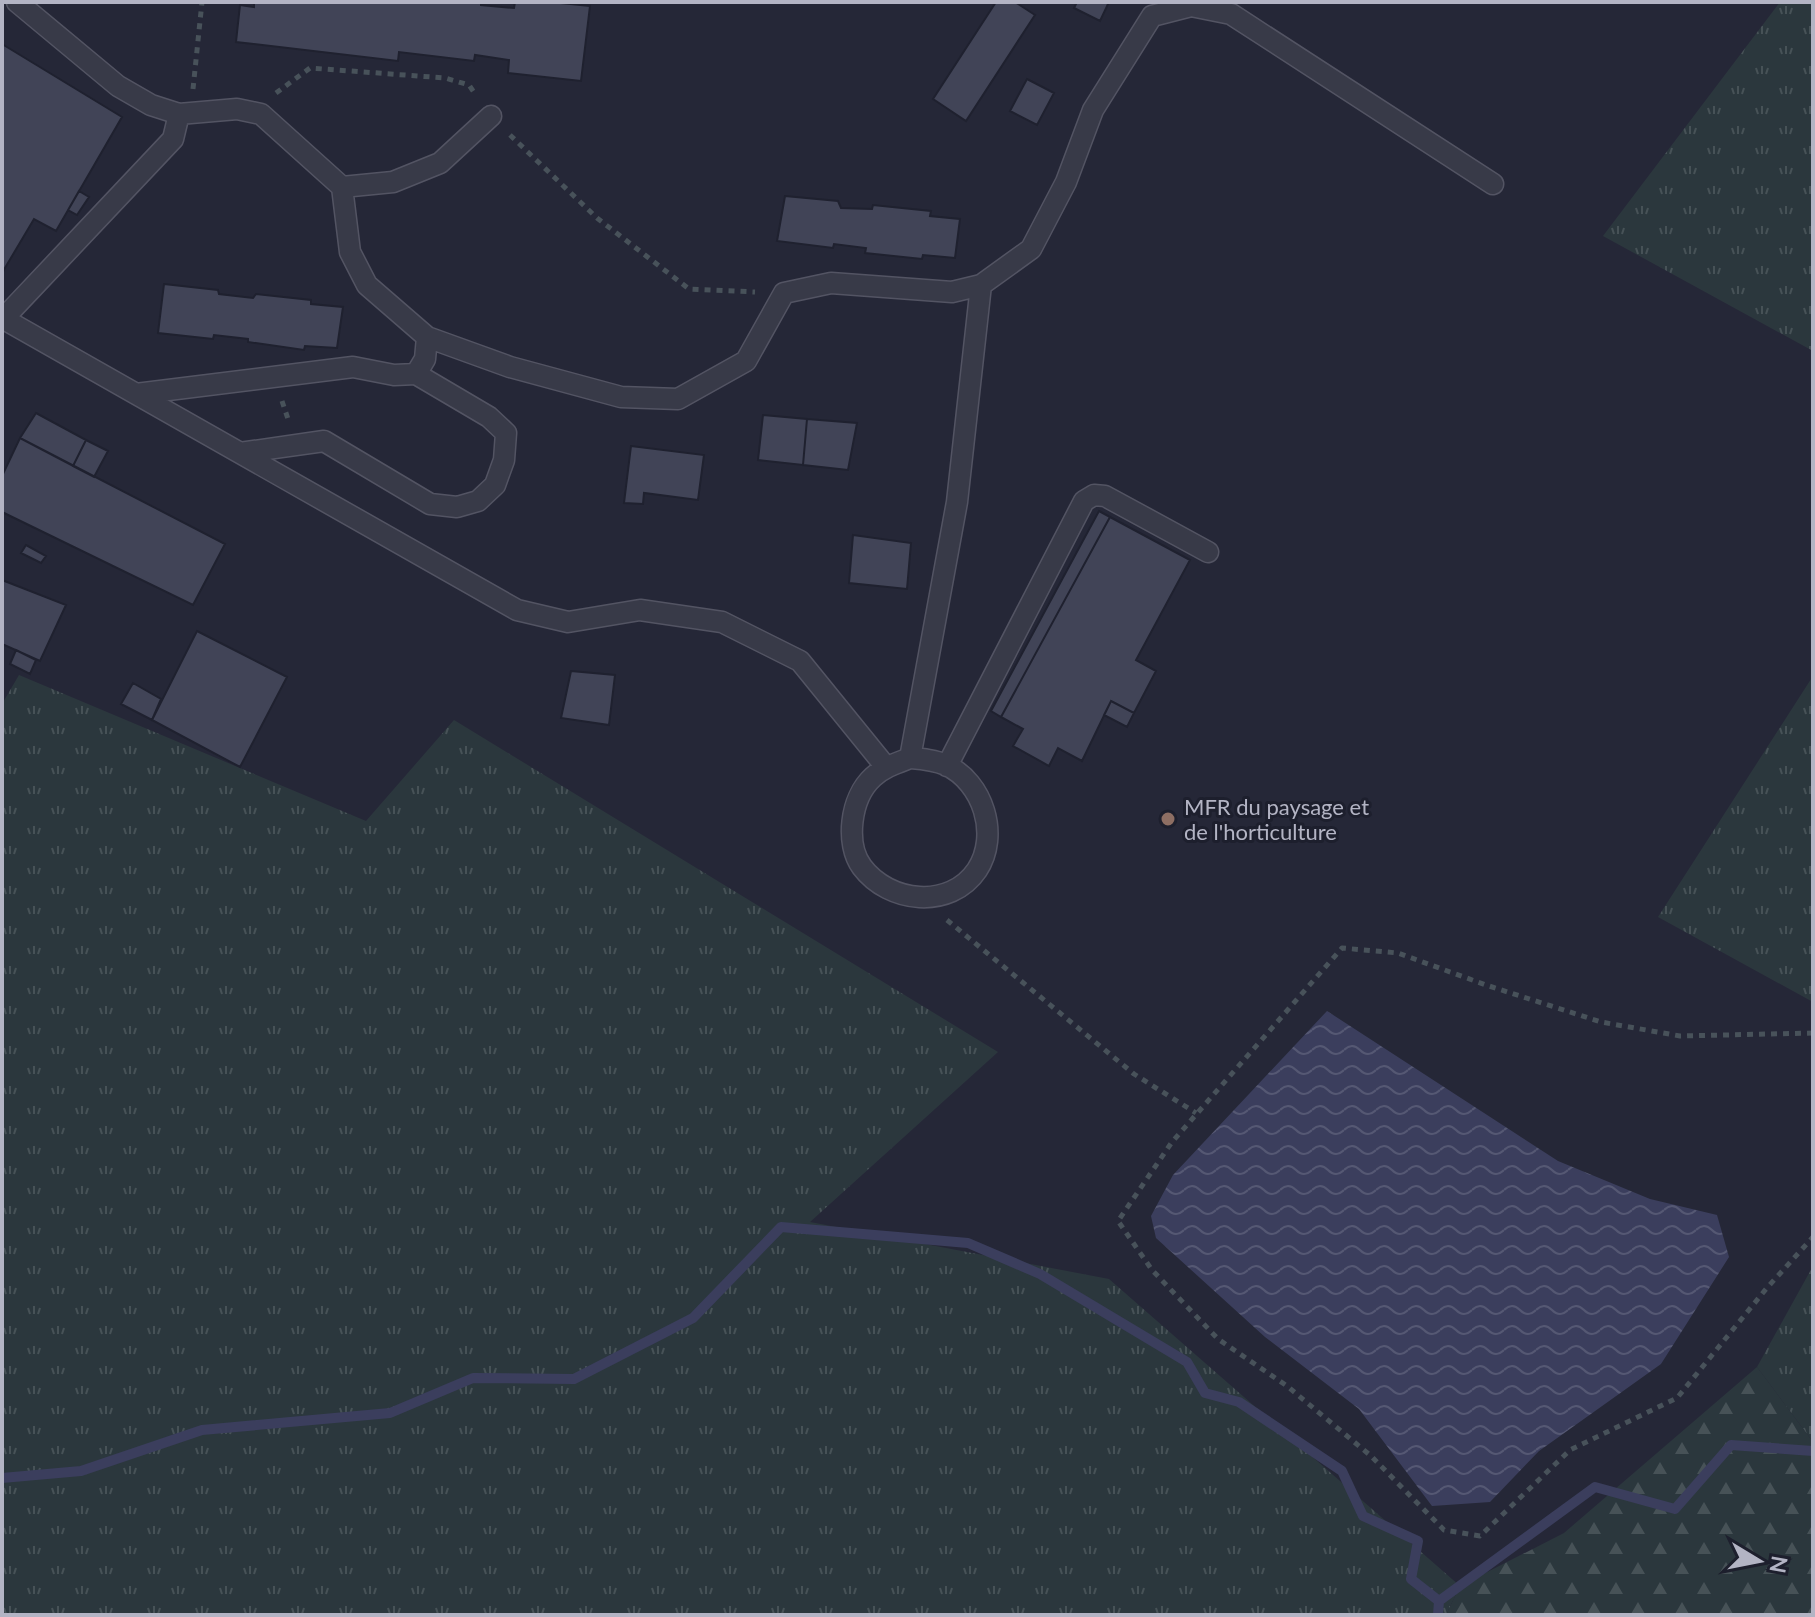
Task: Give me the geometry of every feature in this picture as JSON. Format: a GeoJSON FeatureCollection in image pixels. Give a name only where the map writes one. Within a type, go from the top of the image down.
{"type":"FeatureCollection","features":[{"type":"Feature","properties":{"kind":"lane"},"geometry":{"type":"LineString","coordinates":[[17,2],[118,86],[151,105],[185,113],[237,109],[261,114],[342,187],[350,252],[367,285],[427,337],[510,367],[621,397],[678,399],[746,361],[784,293],[831,283],[952,292],[981,285],[1031,249],[1066,182],[1093,110],[1152,16],[1191,6],[1231,14],[1493,184]]}},
{"type":"Feature","properties":{"kind":"lane"},"geometry":{"type":"LineString","coordinates":[[185,113],[173,139],[2,319],[517,610],[568,622],[640,610],[722,622],[800,661],[886,767]]}},
{"type":"Feature","properties":{"kind":"lane"},"geometry":{"type":"LineString","coordinates":[[342,187],[393,182],[440,163],[491,116]]}},
{"type":"Feature","properties":{"kind":"lane"},"geometry":{"type":"LineString","coordinates":[[910,758],[957,502],[981,285]]}},
{"type":"Feature","properties":{"kind":"lane"},"geometry":{"type":"LineString","coordinates":[[416,374],[425,359],[427,337]]}},
{"type":"Feature","properties":{"kind":"lane"},"geometry":{"type":"LineString","coordinates":[[136,394],[353,367],[394,375],[416,374],[489,417],[506,433],[504,460],[495,485],[478,501],[457,507],[430,504],[324,441],[240,453]]}},
{"type":"Feature","properties":{"kind":"lane"},"geometry":{"type":"LineString","coordinates":[[947,766],[1084,501],[1094,495],[1105,496],[1208,552]]}},
{"type":"Feature","properties":{"kind":"lane"},"geometry":{"type":"LineString","coordinates":[[910,758],[947,766],[966,779],[981,802],[987,821],[988,838],[977,871],[955,889],[921,899],[894,893],[872,880],[855,857],[851,839],[858,802],[870,780],[886,767],[910,758]]}},
{"type":"Feature","properties":{"kind":"path"},"geometry":{"type":"LineString","coordinates":[[185,113],[202,2]]}},
{"type":"Feature","properties":{"kind":"path"},"geometry":{"type":"LineString","coordinates":[[261,114],[277,91],[310,68],[445,78],[469,85],[491,116],[597,218],[689,289],[784,293]]}},
{"type":"Feature","properties":{"kind":"path"},"geometry":{"type":"LineString","coordinates":[[274,377],[296,445]]}},
{"type":"Feature","properties":{"kind":"path"},"geometry":{"type":"LineString","coordinates":[[921,899],[1134,1074],[1196,1113]]}},
{"type":"Feature","properties":{"kind":"path"},"geometry":{"type":"LineString","coordinates":[[1813,1033],[1680,1036],[1614,1024],[1486,985],[1398,953],[1342,948],[1172,1142],[1118,1221],[1152,1270],[1218,1339],[1287,1386],[1371,1456],[1444,1530],[1480,1536],[1570,1450],[1677,1398],[1813,1237]]}},
{"type":"Feature","properties":{"kind":"green space"},"geometry":{"type":"Polygon","coordinates":[[[1780,2],[1813,2],[1813,351],[1603,236],[1780,2]]]}},
{"type":"Feature","properties":{"kind":"green space"},"geometry":{"type":"Polygon","coordinates":[[[19,675],[366,821],[454,720],[998,1052],[810,1222],[1109,1279],[1460,1586],[1446,1615],[2,1615],[2,704],[19,675]]]}},
{"type":"Feature","properties":{"kind":"green space"},"geometry":{"type":"Polygon","coordinates":[[[1813,676],[1813,1002],[1658,917],[1813,676]]]}},
{"type":"Feature","properties":{"kind":"green space"},"geometry":{"type":"Polygon","coordinates":[[[1813,1266],[1813,1442],[1757,1367],[1813,1266]]]}},
{"type":"Feature","properties":{"kind":"green space"},"geometry":{"type":"Polygon","coordinates":[[[1757,1367],[1813,1442],[1813,1615],[1446,1615],[1460,1586],[1564,1533],[1757,1367]]]}},
{"type":"Feature","properties":{"kind":"water"},"geometry":{"type":"Polygon","coordinates":[[[1327,1011],[1558,1161],[1650,1199],[1717,1215],[1729,1257],[1661,1364],[1539,1451],[1490,1502],[1432,1506],[1359,1409],[1265,1337],[1156,1238],[1151,1216],[1173,1175],[1327,1011]]]}},
{"type":"Feature","properties":{"kind":"building"},"geometry":{"type":"Polygon","coordinates":[[[254,2],[481,2],[481,5],[514,8],[515,2],[551,2],[590,6],[581,81],[508,73],[509,60],[475,55],[474,61],[399,52],[398,61],[236,42],[240,5],[254,7],[254,2]]]}},
{"type":"Feature","properties":{"kind":"building"},"geometry":{"type":"Polygon","coordinates":[[[996,2],[1015,2],[1035,15],[966,121],[933,99],[996,2]]]}},
{"type":"Feature","properties":{"kind":"building"},"geometry":{"type":"Polygon","coordinates":[[[1077,2],[1109,2],[1100,21],[1074,8],[1077,2]]]}},
{"type":"Feature","properties":{"kind":"building"},"geometry":{"type":"Polygon","coordinates":[[[2,44],[122,117],[56,231],[34,219],[2,273],[2,44]]]}},
{"type":"Feature","properties":{"kind":"building"},"geometry":{"type":"Polygon","coordinates":[[[1027,79],[1054,93],[1037,125],[1010,111],[1027,79]]]}},
{"type":"Feature","properties":{"kind":"building"},"geometry":{"type":"Polygon","coordinates":[[[79,191],[89,197],[77,215],[68,210],[79,191]]]}},
{"type":"Feature","properties":{"kind":"building"},"geometry":{"type":"Polygon","coordinates":[[[785,196],[838,201],[841,208],[872,209],[873,205],[931,211],[930,216],[960,219],[955,258],[923,255],[922,259],[865,253],[866,248],[834,244],[833,248],[777,241],[785,196]]]}},
{"type":"Feature","properties":{"kind":"building"},"geometry":{"type":"Polygon","coordinates":[[[164,284],[218,290],[219,294],[253,298],[256,294],[343,307],[337,348],[305,346],[304,350],[214,335],[213,339],[158,333],[164,284]]]}},
{"type":"Feature","properties":{"kind":"building"},"geometry":{"type":"Polygon","coordinates":[[[36,413],[86,440],[73,466],[20,438],[36,413]]]}},
{"type":"Feature","properties":{"kind":"building"},"geometry":{"type":"Polygon","coordinates":[[[763,415],[807,419],[803,465],[758,460],[763,415]]]}},
{"type":"Feature","properties":{"kind":"building"},"geometry":{"type":"Polygon","coordinates":[[[807,419],[857,423],[848,470],[803,465],[807,419]]]}},
{"type":"Feature","properties":{"kind":"building"},"geometry":{"type":"Polygon","coordinates":[[[20,438],[225,544],[193,605],[2,512],[2,476],[20,438]]]}},
{"type":"Feature","properties":{"kind":"building"},"geometry":{"type":"Polygon","coordinates":[[[86,440],[108,451],[94,477],[73,466],[86,440]]]}},
{"type":"Feature","properties":{"kind":"building"},"geometry":{"type":"Polygon","coordinates":[[[631,446],[704,455],[698,500],[644,493],[643,504],[624,503],[631,446]]]}},
{"type":"Feature","properties":{"kind":"building"},"geometry":{"type":"Polygon","coordinates":[[[1099,511],[1110,517],[1001,717],[991,711],[1099,511]]]}},
{"type":"Feature","properties":{"kind":"building"},"geometry":{"type":"Polygon","coordinates":[[[1110,517],[1190,560],[1136,660],[1156,671],[1134,713],[1111,701],[1082,761],[1058,748],[1049,766],[1013,746],[1023,729],[1001,717],[1110,517]]]}},
{"type":"Feature","properties":{"kind":"building"},"geometry":{"type":"Polygon","coordinates":[[[853,535],[911,543],[907,589],[849,583],[853,535]]]}},
{"type":"Feature","properties":{"kind":"building"},"geometry":{"type":"Polygon","coordinates":[[[26,545],[46,556],[41,563],[21,553],[26,545]]]}},
{"type":"Feature","properties":{"kind":"building"},"geometry":{"type":"Polygon","coordinates":[[[2,580],[66,605],[40,661],[2,644],[2,580]]]}},
{"type":"Feature","properties":{"kind":"building"},"geometry":{"type":"Polygon","coordinates":[[[197,631],[287,677],[240,767],[152,720],[197,631]]]}},
{"type":"Feature","properties":{"kind":"building"},"geometry":{"type":"Polygon","coordinates":[[[16,650],[36,660],[30,674],[10,664],[16,650]]]}},
{"type":"Feature","properties":{"kind":"building"},"geometry":{"type":"Polygon","coordinates":[[[571,671],[615,675],[609,725],[561,718],[571,671]]]}},
{"type":"Feature","properties":{"kind":"building"},"geometry":{"type":"Polygon","coordinates":[[[133,683],[161,699],[152,720],[121,704],[133,683]]]}},
{"type":"Feature","properties":{"kind":"building"},"geometry":{"type":"Polygon","coordinates":[[[1111,701],[1134,713],[1127,727],[1104,715],[1111,701]]]}},
{"type":"Feature","properties":{"kind":"waterway"},"geometry":{"type":"LineString","coordinates":[[2,1478],[81,1471],[202,1430],[390,1413],[473,1378],[574,1379],[693,1318],[781,1227],[968,1243],[1040,1274],[1187,1362],[1205,1393],[1239,1402],[1342,1471],[1363,1516],[1418,1541],[1411,1579],[1439,1601]]}},
{"type":"Feature","properties":{"kind":"waterway"},"geometry":{"type":"LineString","coordinates":[[1438,1615],[1439,1601],[1595,1487],[1675,1509],[1731,1445],[1813,1451]]}},
{"type":"Feature","properties":{"kind":"place","name":"MFR du paysage et de l'horticulture"},"geometry":{"type":"Point","coordinates":[1168,819]}}]}
